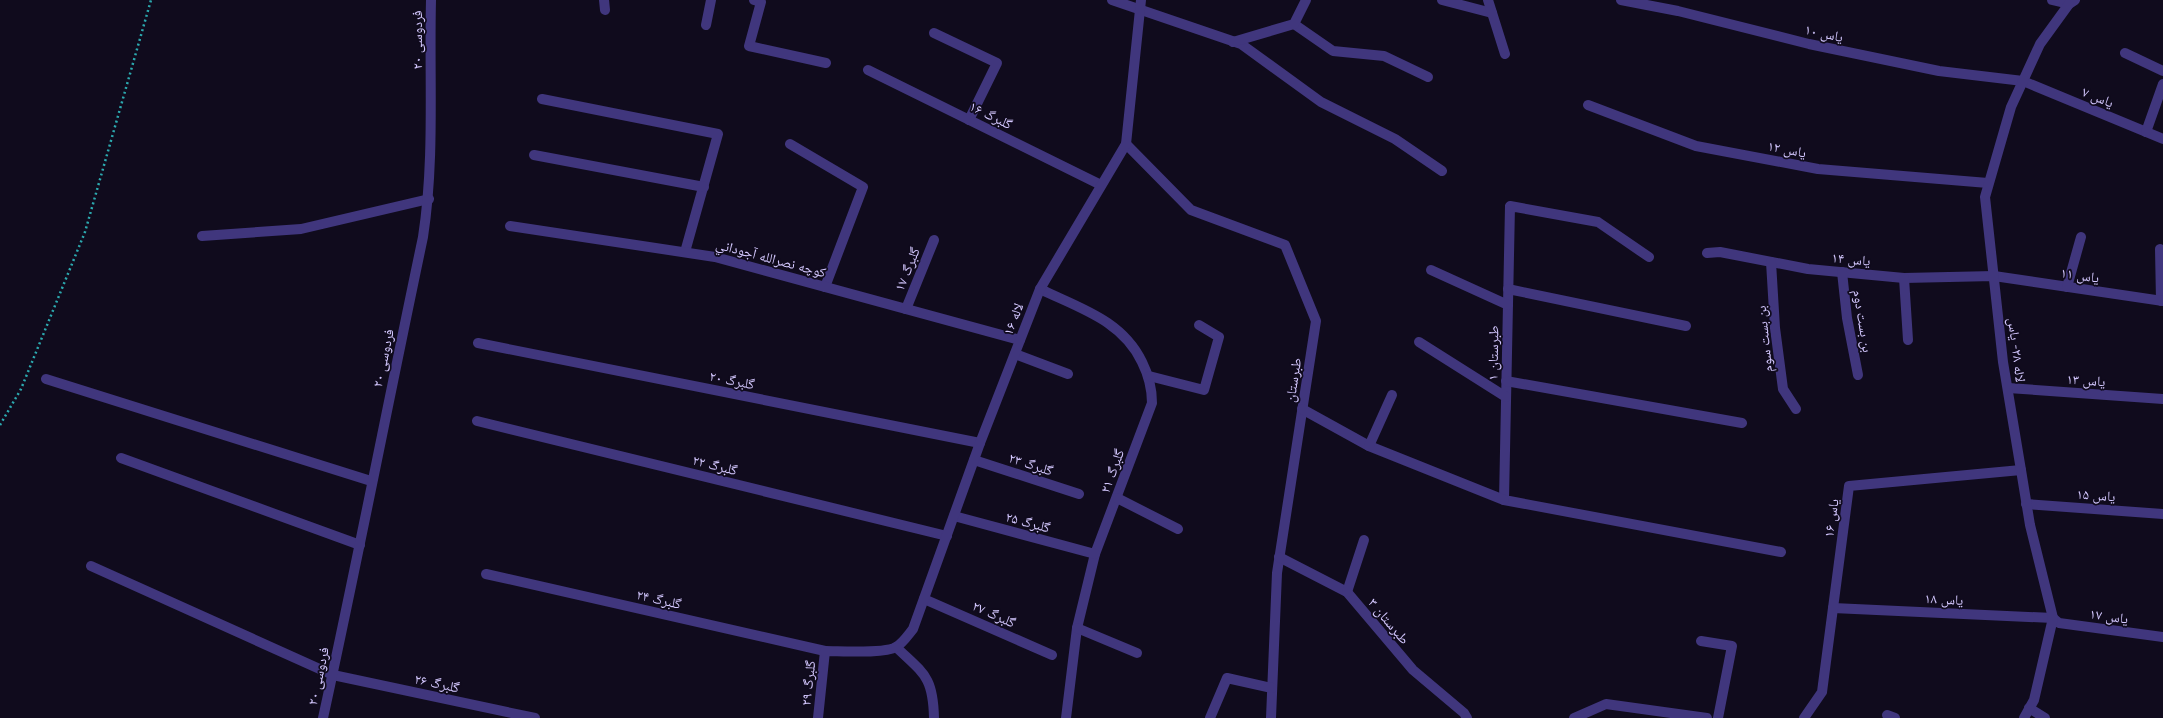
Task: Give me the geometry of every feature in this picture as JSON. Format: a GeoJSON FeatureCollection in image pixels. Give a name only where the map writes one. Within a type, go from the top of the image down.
{"type":"FeatureCollection","features":[{"type":"Feature","properties":{"kind":"street","name":"فردوسی ۲۰"},"geometry":{"type":"LineString","coordinates":[[323,718],[360,545],[371,481],[429,198],[432,113],[431,0]]}},
{"type":"Feature","properties":{"kind":"street"},"geometry":{"type":"LineString","coordinates":[[706,25],[711,0]]}},
{"type":"Feature","properties":{"kind":"street"},"geometry":{"type":"LineString","coordinates":[[754,0],[761,2],[750,46],[826,63]]}},
{"type":"Feature","properties":{"kind":"street"},"geometry":{"type":"LineString","coordinates":[[1112,0],[1141,4],[1241,44],[1321,102],[1395,139],[1442,171]]}},
{"type":"Feature","properties":{"kind":"street"},"geometry":{"type":"LineString","coordinates":[[1234,42],[1294,24],[1306,0]]}},
{"type":"Feature","properties":{"kind":"street"},"geometry":{"type":"LineString","coordinates":[[1442,0],[1492,13]]}},
{"type":"Feature","properties":{"kind":"street"},"geometry":{"type":"LineString","coordinates":[[1488,0],[1505,54]]}},
{"type":"Feature","properties":{"kind":"street","name":"یاس ۱۰"},"geometry":{"type":"LineString","coordinates":[[1621,0],[1678,11],[1809,44],[1932,69],[2023,80]]}},
{"type":"Feature","properties":{"kind":"street"},"geometry":{"type":"LineString","coordinates":[[2052,0],[2072,2]]}},
{"type":"Feature","properties":{"kind":"street","name":"لاله ۲۸- یاس"},"geometry":{"type":"LineString","coordinates":[[2024,718],[2034,700],[2053,618],[2041,574],[2026,504],[2008,388],[1985,197],[2011,107],[2023,80],[2040,44],[2072,2]]}},
{"type":"Feature","properties":{"kind":"street","name":"لاله ۱۶"},"geometry":{"type":"LineString","coordinates":[[896,647],[907,638],[913,629],[974,460],[1040,289],[1126,144],[1141,4]]}},
{"type":"Feature","properties":{"kind":"street"},"geometry":{"type":"LineString","coordinates":[[1294,24],[1334,51],[1384,56],[1428,77]]}},
{"type":"Feature","properties":{"kind":"street"},"geometry":{"type":"LineString","coordinates":[[934,33],[997,62],[969,120]]}},
{"type":"Feature","properties":{"kind":"street"},"geometry":{"type":"LineString","coordinates":[[2125,54],[2163,71]]}},
{"type":"Feature","properties":{"kind":"street","name":"گلبرگ ۱۶"},"geometry":{"type":"LineString","coordinates":[[868,70],[1101,185]]}},
{"type":"Feature","properties":{"kind":"street","name":"یاس ۷"},"geometry":{"type":"LineString","coordinates":[[2023,80],[2163,139]]}},
{"type":"Feature","properties":{"kind":"street"},"geometry":{"type":"LineString","coordinates":[[2146,132],[2163,84]]}},
{"type":"Feature","properties":{"kind":"street"},"geometry":{"type":"LineString","coordinates":[[542,99],[718,134],[685,252]]}},
{"type":"Feature","properties":{"kind":"street","name":"یاس ۱۲"},"geometry":{"type":"LineString","coordinates":[[1588,105],[1696,146],[1818,169],[1988,183]]}},
{"type":"Feature","properties":{"kind":"street"},"geometry":{"type":"LineString","coordinates":[[790,144],[863,187],[825,287]]}},
{"type":"Feature","properties":{"kind":"street","name":"طبرستان"},"geometry":{"type":"LineString","coordinates":[[1126,144],[1191,210],[1286,244],[1316,321],[1277,573],[1271,718]]}},
{"type":"Feature","properties":{"kind":"street"},"geometry":{"type":"LineString","coordinates":[[534,155],[704,187]]}},
{"type":"Feature","properties":{"kind":"street"},"geometry":{"type":"LineString","coordinates":[[202,236],[301,229],[429,198]]}},
{"type":"Feature","properties":{"kind":"street","name":"طبرستان ۱"},"geometry":{"type":"LineString","coordinates":[[1504,500],[1510,206],[1598,222],[1649,257]]}},
{"type":"Feature","properties":{"kind":"street","name":"كوچه نصرالله آجوداني"},"geometry":{"type":"LineString","coordinates":[[510,226],[715,257],[1020,340]]}},
{"type":"Feature","properties":{"kind":"street"},"geometry":{"type":"LineString","coordinates":[[2068,288],[2081,237]]}},
{"type":"Feature","properties":{"kind":"street","name":"گلبرگ ۱۷"},"geometry":{"type":"LineString","coordinates":[[906,309],[934,240]]}},
{"type":"Feature","properties":{"kind":"street"},"geometry":{"type":"LineString","coordinates":[[2160,249],[2162,301]]}},
{"type":"Feature","properties":{"kind":"street","name":"یاس ۱۴"},"geometry":{"type":"LineString","coordinates":[[1707,253],[1720,252],[1808,269],[1904,278],[1994,276]]}},
{"type":"Feature","properties":{"kind":"street","name":"بن بست سوم"},"geometry":{"type":"LineString","coordinates":[[1771,262],[1775,328],[1784,389],[1796,410]]}},
{"type":"Feature","properties":{"kind":"street"},"geometry":{"type":"LineString","coordinates":[[1432,270],[1508,305]]}},
{"type":"Feature","properties":{"kind":"street","name":"بن بست دوم"},"geometry":{"type":"LineString","coordinates":[[1842,272],[1847,318],[1858,375]]}},
{"type":"Feature","properties":{"kind":"street","name":"یاس ۱۱"},"geometry":{"type":"LineString","coordinates":[[1994,276],[2162,301]]}},
{"type":"Feature","properties":{"kind":"street"},"geometry":{"type":"LineString","coordinates":[[1904,278],[1908,340]]}},
{"type":"Feature","properties":{"kind":"street","name":"گلبرگ ۲۱"},"geometry":{"type":"LineString","coordinates":[[1040,289],[1107,321],[1120,330],[1137,351],[1149,376],[1152,389],[1152,403],[1095,554],[1077,628],[1066,718]]}},
{"type":"Feature","properties":{"kind":"street"},"geometry":{"type":"LineString","coordinates":[[1508,289],[1686,326]]}},
{"type":"Feature","properties":{"kind":"street"},"geometry":{"type":"LineString","coordinates":[[1149,376],[1204,390],[1219,337],[1199,325]]}},
{"type":"Feature","properties":{"kind":"street"},"geometry":{"type":"LineString","coordinates":[[1419,342],[1506,397]]}},
{"type":"Feature","properties":{"kind":"street","name":"گلبرگ ۲۰"},"geometry":{"type":"LineString","coordinates":[[478,344],[980,444]]}},
{"type":"Feature","properties":{"kind":"street"},"geometry":{"type":"LineString","coordinates":[[1015,354],[1068,374]]}},
{"type":"Feature","properties":{"kind":"street"},"geometry":{"type":"LineString","coordinates":[[46,380],[371,481]]}},
{"type":"Feature","properties":{"kind":"street"},"geometry":{"type":"LineString","coordinates":[[1506,381],[1742,423]]}},
{"type":"Feature","properties":{"kind":"street","name":"یاس ۱۳"},"geometry":{"type":"LineString","coordinates":[[2008,388],[2163,399]]}},
{"type":"Feature","properties":{"kind":"street"},"geometry":{"type":"LineString","coordinates":[[1369,446],[1392,395]]}},
{"type":"Feature","properties":{"kind":"street"},"geometry":{"type":"LineString","coordinates":[[1302,409],[1369,446],[1504,500],[1782,552]]}},
{"type":"Feature","properties":{"kind":"street","name":"گلبرگ ۲۲"},"geometry":{"type":"LineString","coordinates":[[477,421],[947,536]]}},
{"type":"Feature","properties":{"kind":"street"},"geometry":{"type":"LineString","coordinates":[[121,458],[360,545]]}},
{"type":"Feature","properties":{"kind":"street","name":"گلبرگ ۲۳"},"geometry":{"type":"LineString","coordinates":[[974,460],[1079,494]]}},
{"type":"Feature","properties":{"kind":"street","name":"یاس ۱۶"},"geometry":{"type":"LineString","coordinates":[[1804,718],[1822,692],[1849,486],[2021,470]]}},
{"type":"Feature","properties":{"kind":"street"},"geometry":{"type":"LineString","coordinates":[[1117,498],[1178,529]]}},
{"type":"Feature","properties":{"kind":"street","name":"یاس ۱۵"},"geometry":{"type":"LineString","coordinates":[[2026,504],[2163,514]]}},
{"type":"Feature","properties":{"kind":"street","name":"گلبرگ ۲۵"},"geometry":{"type":"LineString","coordinates":[[954,516],[1095,554]]}},
{"type":"Feature","properties":{"kind":"street"},"geometry":{"type":"LineString","coordinates":[[1347,592],[1364,540]]}},
{"type":"Feature","properties":{"kind":"street","name":"طبرستان ۳"},"geometry":{"type":"LineString","coordinates":[[1279,557],[1347,592],[1412,670],[1464,713],[1467,718]]}},
{"type":"Feature","properties":{"kind":"street","name":"گلبرگ ۲۶"},"geometry":{"type":"LineString","coordinates":[[91,566],[333,675],[536,718]]}},
{"type":"Feature","properties":{"kind":"street","name":"گلبرگ ۲۴"},"geometry":{"type":"LineString","coordinates":[[486,574],[825,651]]}},
{"type":"Feature","properties":{"kind":"street","name":"گلبرگ ۲۷"},"geometry":{"type":"LineString","coordinates":[[924,598],[1052,655]]}},
{"type":"Feature","properties":{"kind":"street","name":"یاس ۱۸"},"geometry":{"type":"LineString","coordinates":[[1833,608],[2053,618]]}},
{"type":"Feature","properties":{"kind":"street","name":"یاس ۱۷"},"geometry":{"type":"LineString","coordinates":[[2053,618],[2059,623],[2163,637]]}},
{"type":"Feature","properties":{"kind":"street"},"geometry":{"type":"LineString","coordinates":[[1077,628],[1137,653]]}},
{"type":"Feature","properties":{"kind":"street"},"geometry":{"type":"LineString","coordinates":[[1700,641],[1732,646],[1718,718]]}},
{"type":"Feature","properties":{"kind":"street"},"geometry":{"type":"LineString","coordinates":[[896,647],[919,669],[930,683],[934,718]]}},
{"type":"Feature","properties":{"kind":"street","name":"گلبرگ ۲۹"},"geometry":{"type":"LineString","coordinates":[[818,718],[825,651],[885,650],[896,647]]}},
{"type":"Feature","properties":{"kind":"street"},"geometry":{"type":"LineString","coordinates":[[1210,718],[1227,678],[1272,688]]}},
{"type":"Feature","properties":{"kind":"street"},"geometry":{"type":"LineString","coordinates":[[1574,718],[1606,704],[1707,718]]}},
{"type":"Feature","properties":{"kind":"street"},"geometry":{"type":"LineString","coordinates":[[2030,708],[2045,718]]}},
{"type":"Feature","properties":{"kind":"path"},"geometry":{"type":"LineString","coordinates":[[0,425],[21,388],[85,232],[150,0]]}}]}
